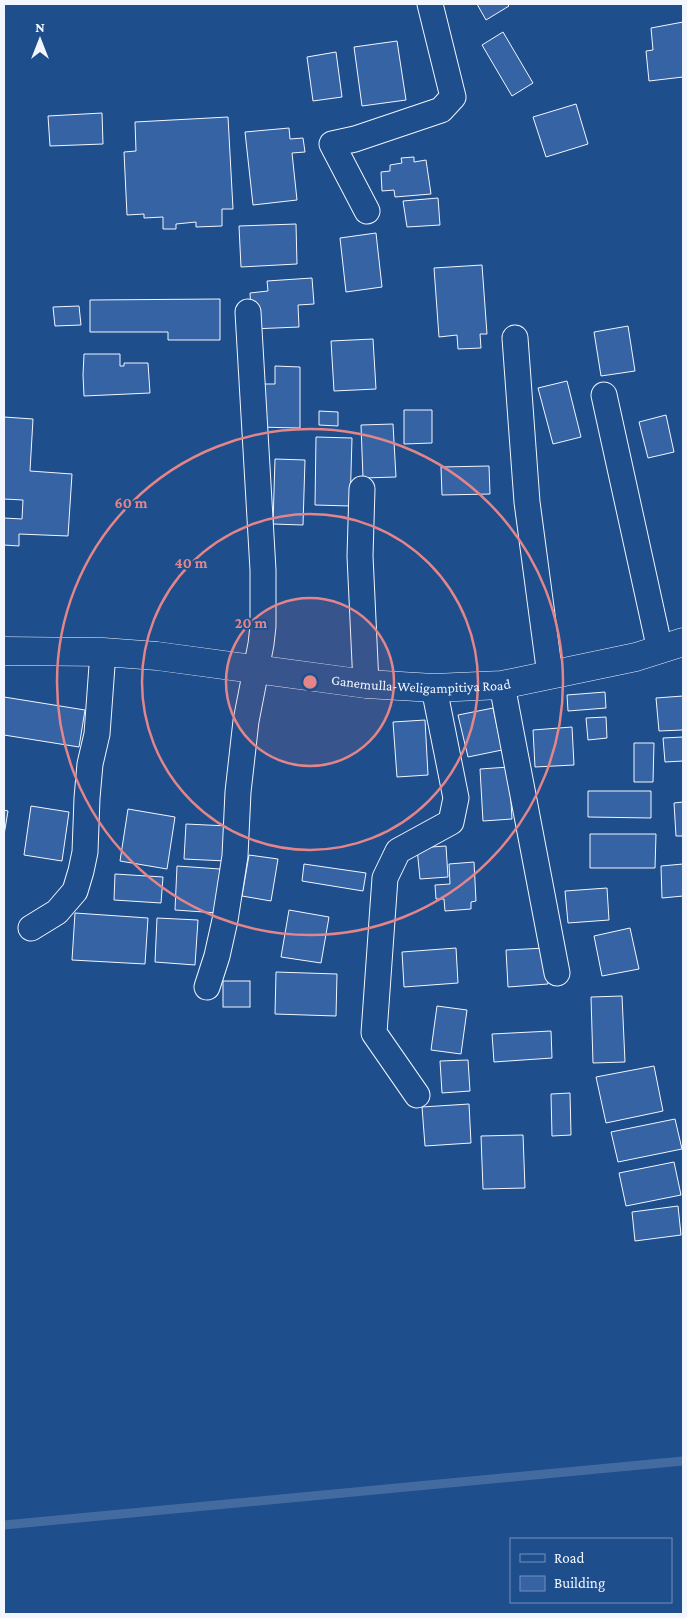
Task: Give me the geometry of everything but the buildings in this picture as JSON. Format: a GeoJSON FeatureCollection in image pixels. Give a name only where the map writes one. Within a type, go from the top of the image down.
{"type":"FeatureCollection","features":[{"type":"Feature","properties":{"kind":"street"},"geometry":{"type":"LineString","coordinates":[[367,211],[332,144],[441,110],[453,97],[430,4]]}},
{"type":"Feature","properties":{"kind":"street"},"geometry":{"type":"LineString","coordinates":[[207,987],[218,956],[235,856],[238,792],[246,721],[262,626],[263,580],[248,312]]}},
{"type":"Feature","properties":{"kind":"street"},"geometry":{"type":"LineString","coordinates":[[514,338],[527,502],[550,675]]}},
{"type":"Feature","properties":{"kind":"street"},"geometry":{"type":"LineString","coordinates":[[604,394],[671,646]]}},
{"type":"Feature","properties":{"kind":"street"},"geometry":{"type":"LineString","coordinates":[[362,489],[360,556],[366,684]]}},
{"type":"Feature","properties":{"kind":"street","name":"Ganemulla-Weligampitiya Road"},"geometry":{"type":"LineString","coordinates":[[4,651],[103,652],[157,656],[366,684],[434,688],[502,685],[636,656],[671,646]]}},
{"type":"Feature","properties":{"kind":"street"},"geometry":{"type":"LineString","coordinates":[[31,928],[57,912],[75,891],[81,871],[85,852],[90,764],[98,734],[103,652]]}},
{"type":"Feature","properties":{"kind":"street"},"geometry":{"type":"LineString","coordinates":[[502,685],[557,974]]}},
{"type":"Feature","properties":{"kind":"street"},"geometry":{"type":"LineString","coordinates":[[417,1094],[374,1033],[385,878],[398,851],[451,822],[456,798],[434,688]]}},
{"type":"Feature","properties":{"kind":"waterway"},"geometry":{"type":"LineString","coordinates":[[4,1525],[683,1461]]}}]}
